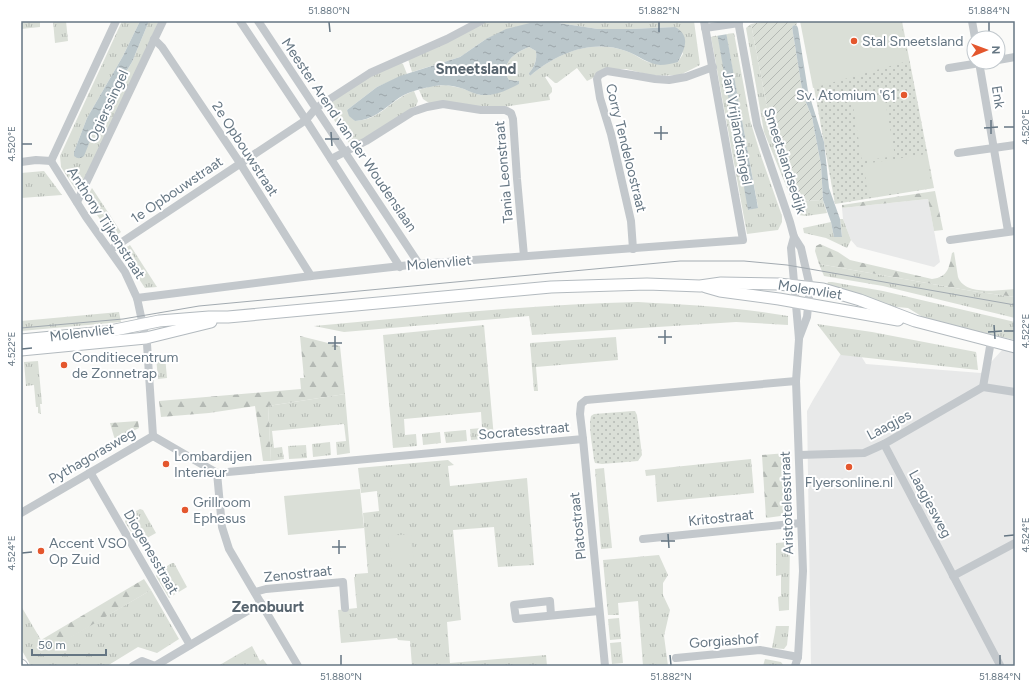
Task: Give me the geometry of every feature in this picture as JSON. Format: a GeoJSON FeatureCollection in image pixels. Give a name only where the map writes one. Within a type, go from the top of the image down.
{"type":"FeatureCollection","features":[{"type":"Feature","properties":{"kind":"main road","name":"Molenvliet"},"geometry":{"type":"LineString","coordinates":[[21,340],[99,332],[143,324],[202,317],[228,316],[551,287],[647,284],[700,286],[721,283],[779,284],[823,289],[846,295],[915,321],[1015,347]]}},
{"type":"Feature","properties":{"kind":"main road","name":"Molenvliet"},"geometry":{"type":"LineString","coordinates":[[700,286],[720,291],[809,304],[890,319],[915,321]]}},
{"type":"Feature","properties":{"kind":"main road","name":"Molenvliet"},"geometry":{"type":"LineString","coordinates":[[21,350],[146,338],[228,316]]}},
{"type":"Feature","properties":{"kind":"street","name":"Ogierssingel"},"geometry":{"type":"LineString","coordinates":[[50,161],[116,21]]}},
{"type":"Feature","properties":{"kind":"street","name":"Ogierssingel"},"geometry":{"type":"LineString","coordinates":[[77,202],[163,21]]}},
{"type":"Feature","properties":{"kind":"street","name":"Meester Arend van der Woudenslaan"},"geometry":{"type":"LineString","coordinates":[[240,21],[306,120],[400,267]]}},
{"type":"Feature","properties":{"kind":"street","name":"Meester Arend van der Woudenslaan"},"geometry":{"type":"LineString","coordinates":[[258,21],[419,264]]}},
{"type":"Feature","properties":{"kind":"street","name":"1e Opbouwstraat"},"geometry":{"type":"LineString","coordinates":[[110,250],[306,120],[316,108],[370,73],[447,40],[481,21]]}},
{"type":"Feature","properties":{"kind":"street","name":"Smeetslandsedijk"},"geometry":{"type":"LineString","coordinates":[[707,26],[736,23],[757,125],[794,237],[801,248],[810,287],[809,304]]}},
{"type":"Feature","properties":{"kind":"street","name":"Jan Vrijlandtsingel"},"geometry":{"type":"LineString","coordinates":[[707,26],[743,240]]}},
{"type":"Feature","properties":{"kind":"street","name":"2e Opbouwstraat"},"geometry":{"type":"LineString","coordinates":[[154,39],[162,47],[240,163],[311,276]]}},
{"type":"Feature","properties":{"kind":"street"},"geometry":{"type":"LineString","coordinates":[[949,68],[966,65]]}},
{"type":"Feature","properties":{"kind":"street","name":"Corry Tendeloostraat"},"geometry":{"type":"LineString","coordinates":[[633,249],[631,221],[611,134],[596,79],[599,75],[607,71],[669,80],[686,77],[713,67]]}},
{"type":"Feature","properties":{"kind":"street","name":"Enk"},"geometry":{"type":"LineString","coordinates":[[983,70],[994,149],[1012,231]]}},
{"type":"Feature","properties":{"kind":"street","name":"Tania Leonstraat"},"geometry":{"type":"LineString","coordinates":[[331,159],[412,112],[427,107],[443,104],[481,110],[505,110],[511,113],[513,119],[524,256]]}},
{"type":"Feature","properties":{"kind":"street"},"geometry":{"type":"LineString","coordinates":[[958,153],[1015,145]]}},
{"type":"Feature","properties":{"kind":"street"},"geometry":{"type":"LineString","coordinates":[[21,162],[36,160],[50,161]]}},
{"type":"Feature","properties":{"kind":"street","name":"Anthony Tijkenstraat"},"geometry":{"type":"LineString","coordinates":[[50,161],[86,217],[125,272],[137,298],[143,324]]}},
{"type":"Feature","properties":{"kind":"street"},"geometry":{"type":"LineString","coordinates":[[950,240],[1012,231]]}},
{"type":"Feature","properties":{"kind":"street","name":"Smeetslandsedijk"},"geometry":{"type":"LineString","coordinates":[[794,237],[791,248],[796,302]]}},
{"type":"Feature","properties":{"kind":"street","name":"Molenvliet"},"geometry":{"type":"LineString","coordinates":[[137,298],[419,264],[743,240]]}},
{"type":"Feature","properties":{"kind":"street","name":"Aristotelesstraat"},"geometry":{"type":"LineString","coordinates":[[795,666],[798,657],[803,571],[796,381],[799,339],[796,302]]}},
{"type":"Feature","properties":{"kind":"street","name":"Aristotelesstraat"},"geometry":{"type":"LineString","coordinates":[[799,339],[806,322],[809,304]]}},
{"type":"Feature","properties":{"kind":"street"},"geometry":{"type":"LineString","coordinates":[[143,324],[146,338]]}},
{"type":"Feature","properties":{"kind":"street","name":"Pythagorasweg"},"geometry":{"type":"LineString","coordinates":[[21,513],[154,436],[146,338]]}},
{"type":"Feature","properties":{"kind":"street"},"geometry":{"type":"LineString","coordinates":[[991,341],[983,388],[1015,392]]}},
{"type":"Feature","properties":{"kind":"street","name":"Socratesstraat"},"geometry":{"type":"LineString","coordinates":[[217,473],[583,439],[580,414],[581,404],[586,400],[796,381]]}},
{"type":"Feature","properties":{"kind":"street","name":"Laagjes"},"geometry":{"type":"LineString","coordinates":[[799,455],[864,453],[884,444],[983,388]]}},
{"type":"Feature","properties":{"kind":"street"},"geometry":{"type":"LineString","coordinates":[[154,436],[217,473]]}},
{"type":"Feature","properties":{"kind":"street","name":"Platostraat"},"geometry":{"type":"LineString","coordinates":[[583,439],[605,666]]}},
{"type":"Feature","properties":{"kind":"street","name":"Laagjesweg"},"geometry":{"type":"LineString","coordinates":[[884,444],[1000,665]]}},
{"type":"Feature","properties":{"kind":"street","name":"Diogenesstraat"},"geometry":{"type":"LineString","coordinates":[[90,472],[190,645]]}},
{"type":"Feature","properties":{"kind":"street","name":"Zenostraat"},"geometry":{"type":"LineString","coordinates":[[217,473],[222,527],[229,549],[298,666]]}},
{"type":"Feature","properties":{"kind":"street","name":"Kritostraat"},"geometry":{"type":"LineString","coordinates":[[643,539],[801,523]]}},
{"type":"Feature","properties":{"kind":"street"},"geometry":{"type":"LineString","coordinates":[[953,576],[1015,543]]}},
{"type":"Feature","properties":{"kind":"street","name":"Zenostraat"},"geometry":{"type":"LineString","coordinates":[[255,592],[266,589],[342,582],[345,608]]}},
{"type":"Feature","properties":{"kind":"street"},"geometry":{"type":"LineString","coordinates":[[133,666],[142,661],[155,666],[261,603]]}},
{"type":"Feature","properties":{"kind":"street"},"geometry":{"type":"LineString","coordinates":[[551,615],[599,611]]}},
{"type":"Feature","properties":{"kind":"street","name":"Gorgiashof"},"geometry":{"type":"LineString","coordinates":[[676,658],[760,650],[798,657]]}},
{"type":"Feature","properties":{"kind":"shaded area"},"geometry":{"type":"Polygon","coordinates":[[[928,199],[940,262],[934,267],[857,247],[851,240],[843,219],[842,208],[928,199]]]}},
{"type":"Feature","properties":{"kind":"shaded area"},"geometry":{"type":"Polygon","coordinates":[[[1003,349],[1015,351],[1015,666],[811,666],[807,411],[842,352],[858,351],[866,364],[981,373],[1003,349]]]}},
{"type":"Feature","properties":{"kind":"green space"},"geometry":{"type":"Polygon","coordinates":[[[21,21],[40,21],[40,27],[21,29],[21,21]]]}},
{"type":"Feature","properties":{"kind":"green space"},"geometry":{"type":"Polygon","coordinates":[[[53,21],[66,21],[68,41],[55,43],[53,21]]]}},
{"type":"Feature","properties":{"kind":"green space"},"geometry":{"type":"Polygon","coordinates":[[[122,21],[140,21],[123,56],[87,118],[74,152],[94,131],[102,111],[132,62],[149,21],[159,21],[81,187],[76,190],[61,167],[60,156],[122,21]]]}},
{"type":"Feature","properties":{"kind":"green space"},"geometry":{"type":"Polygon","coordinates":[[[486,21],[694,21],[700,65],[680,75],[654,76],[626,69],[603,69],[595,77],[587,81],[577,68],[557,83],[547,76],[545,77],[552,88],[552,92],[549,95],[550,100],[497,108],[429,103],[423,99],[419,90],[431,86],[446,85],[461,88],[480,95],[519,84],[519,81],[509,80],[506,74],[507,64],[514,55],[529,47],[536,51],[536,60],[529,73],[530,76],[551,61],[563,55],[575,50],[587,48],[613,48],[629,52],[648,62],[655,63],[678,62],[683,54],[675,27],[598,29],[559,23],[486,39],[460,57],[412,72],[408,59],[486,21]]]}},
{"type":"Feature","properties":{"kind":"green space"},"geometry":{"type":"Polygon","coordinates":[[[767,21],[796,21],[797,26],[794,25],[792,27],[803,95],[812,117],[821,165],[823,200],[799,201],[775,148],[751,24],[767,21]]]}},
{"type":"Feature","properties":{"kind":"green space","name":"Stal Smeetsland"},"geometry":{"type":"Polygon","coordinates":[[[800,21],[901,21],[908,61],[813,88],[800,21]]]}},
{"type":"Feature","properties":{"kind":"green space"},"geometry":{"type":"Polygon","coordinates":[[[802,21],[902,21],[934,188],[835,204],[802,21]]]}},
{"type":"Feature","properties":{"kind":"green space"},"geometry":{"type":"Polygon","coordinates":[[[751,24],[775,148],[798,201],[823,200],[827,213],[806,216],[798,215],[764,132],[746,28],[751,24]]]}},
{"type":"Feature","properties":{"kind":"green space"},"geometry":{"type":"Polygon","coordinates":[[[734,33],[750,120],[782,216],[782,222],[778,230],[747,234],[711,37],[718,35],[749,210],[758,207],[726,34],[734,33]]]}},
{"type":"Feature","properties":{"kind":"green space"},"geometry":{"type":"Polygon","coordinates":[[[400,62],[403,64],[407,74],[377,87],[347,110],[355,121],[364,120],[379,113],[399,98],[414,91],[418,101],[416,106],[351,146],[325,106],[362,81],[400,62]]]}},
{"type":"Feature","properties":{"kind":"green space"},"geometry":{"type":"Polygon","coordinates":[[[884,94],[895,156],[862,161],[852,99],[884,94]]]}},
{"type":"Feature","properties":{"kind":"green space"},"geometry":{"type":"Polygon","coordinates":[[[927,154],[932,188],[868,197],[864,164],[927,154]]]}},
{"type":"Feature","properties":{"kind":"green space"},"geometry":{"type":"Polygon","coordinates":[[[44,171],[62,195],[21,198],[21,173],[44,171]]]}},
{"type":"Feature","properties":{"kind":"green space"},"geometry":{"type":"Polygon","coordinates":[[[92,188],[121,232],[113,238],[86,199],[92,188]]]}},
{"type":"Feature","properties":{"kind":"green space"},"geometry":{"type":"Polygon","coordinates":[[[935,191],[943,230],[934,231],[928,199],[842,208],[842,205],[935,191]]]}},
{"type":"Feature","properties":{"kind":"green space"},"geometry":{"type":"Polygon","coordinates":[[[840,219],[843,219],[851,240],[847,248],[826,238],[804,233],[803,228],[831,222],[834,237],[842,236],[840,219]]]}},
{"type":"Feature","properties":{"kind":"green space"},"geometry":{"type":"Polygon","coordinates":[[[820,244],[838,252],[850,260],[932,279],[938,278],[945,274],[949,267],[952,253],[954,252],[958,277],[967,287],[991,291],[1015,289],[1015,297],[972,291],[819,264],[815,251],[816,246],[820,244]]]}},
{"type":"Feature","properties":{"kind":"green space"},"geometry":{"type":"Polygon","coordinates":[[[130,245],[157,287],[145,288],[122,253],[123,250],[130,245]]]}},
{"type":"Feature","properties":{"kind":"green space"},"geometry":{"type":"Polygon","coordinates":[[[819,264],[972,291],[1015,297],[1015,318],[883,286],[824,276],[819,264]]]}},
{"type":"Feature","properties":{"kind":"green space"},"geometry":{"type":"Polygon","coordinates":[[[828,282],[883,291],[1015,322],[1015,340],[926,319],[908,308],[886,306],[826,287],[828,282]]]}},
{"type":"Feature","properties":{"kind":"green space"},"geometry":{"type":"Polygon","coordinates":[[[638,302],[751,310],[788,316],[788,325],[736,322],[532,335],[529,316],[344,332],[314,326],[516,308],[638,302]]]}},
{"type":"Feature","properties":{"kind":"green space"},"geometry":{"type":"Polygon","coordinates":[[[119,312],[121,322],[21,331],[21,321],[119,312]]]}},
{"type":"Feature","properties":{"kind":"green space"},"geometry":{"type":"Polygon","coordinates":[[[817,324],[872,332],[976,352],[978,370],[841,355],[817,324]]]}},
{"type":"Feature","properties":{"kind":"green space"},"geometry":{"type":"Polygon","coordinates":[[[484,325],[494,438],[471,440],[470,429],[482,428],[481,412],[404,419],[405,435],[416,434],[417,446],[393,448],[383,335],[484,325]]]}},
{"type":"Feature","properties":{"kind":"green space"},"geometry":{"type":"Polygon","coordinates":[[[300,336],[340,346],[345,394],[268,406],[271,461],[263,461],[255,406],[209,413],[161,417],[159,401],[301,389],[300,378],[304,378],[300,336]]]}},
{"type":"Feature","properties":{"kind":"green space"},"geometry":{"type":"Polygon","coordinates":[[[616,337],[618,360],[536,367],[538,391],[534,391],[530,343],[616,337]]]}},
{"type":"Feature","properties":{"kind":"green space"},"geometry":{"type":"Polygon","coordinates":[[[165,356],[167,378],[158,379],[156,357],[165,356]]]}},
{"type":"Feature","properties":{"kind":"green space"},"geometry":{"type":"Polygon","coordinates":[[[38,361],[42,404],[40,404],[41,414],[38,413],[38,407],[36,407],[34,385],[26,386],[24,362],[38,361]]]}},
{"type":"Feature","properties":{"kind":"green space"},"geometry":{"type":"Polygon","coordinates":[[[345,394],[350,453],[337,455],[336,442],[346,441],[344,424],[272,431],[274,448],[282,447],[284,459],[271,461],[268,406],[345,394]]]}},
{"type":"Feature","properties":{"kind":"green space"},"geometry":{"type":"Polygon","coordinates":[[[635,411],[637,415],[642,455],[638,461],[602,464],[595,463],[590,432],[591,416],[594,414],[635,411]]]}},
{"type":"Feature","properties":{"kind":"green space"},"geometry":{"type":"Polygon","coordinates":[[[138,421],[139,428],[115,440],[110,423],[138,421]]]}},
{"type":"Feature","properties":{"kind":"green space"},"geometry":{"type":"Polygon","coordinates":[[[466,430],[467,441],[446,443],[444,432],[466,430]]]}},
{"type":"Feature","properties":{"kind":"green space"},"geometry":{"type":"Polygon","coordinates":[[[440,432],[441,443],[423,445],[422,434],[440,432]]]}},
{"type":"Feature","properties":{"kind":"green space"},"geometry":{"type":"Polygon","coordinates":[[[330,442],[331,455],[313,457],[312,444],[330,442]]]}},
{"type":"Feature","properties":{"kind":"green space"},"geometry":{"type":"Polygon","coordinates":[[[306,445],[307,458],[289,459],[288,446],[306,445]]]}},
{"type":"Feature","properties":{"kind":"green space"},"geometry":{"type":"Polygon","coordinates":[[[787,453],[788,515],[766,518],[762,455],[787,453]]]}},
{"type":"Feature","properties":{"kind":"green space"},"geometry":{"type":"Polygon","coordinates":[[[751,459],[754,493],[657,502],[655,475],[646,476],[645,470],[751,459]]]}},
{"type":"Feature","properties":{"kind":"green space"},"geometry":{"type":"Polygon","coordinates":[[[448,460],[454,465],[448,466],[450,486],[527,478],[534,565],[498,567],[494,527],[453,530],[461,620],[447,622],[450,663],[546,655],[547,666],[412,666],[410,641],[398,640],[397,638],[341,643],[338,610],[357,608],[354,577],[355,574],[368,573],[363,513],[379,511],[377,491],[361,493],[358,468],[448,460]]]}},
{"type":"Feature","properties":{"kind":"green space"},"geometry":{"type":"Polygon","coordinates":[[[604,468],[612,548],[601,549],[595,469],[604,468]]]}},
{"type":"Feature","properties":{"kind":"green space"},"geometry":{"type":"Polygon","coordinates":[[[360,489],[364,528],[288,535],[284,496],[360,489]]]}},
{"type":"Feature","properties":{"kind":"green space"},"geometry":{"type":"Polygon","coordinates":[[[140,509],[143,510],[156,533],[138,543],[125,522],[127,516],[140,509]]]}},
{"type":"Feature","properties":{"kind":"green space"},"geometry":{"type":"Polygon","coordinates":[[[411,534],[414,563],[392,565],[388,536],[411,534]]]}},
{"type":"Feature","properties":{"kind":"green space"},"geometry":{"type":"Polygon","coordinates":[[[790,542],[789,610],[779,611],[778,597],[781,596],[781,575],[776,576],[776,543],[790,542]]]}},
{"type":"Feature","properties":{"kind":"green space"},"geometry":{"type":"Polygon","coordinates":[[[659,555],[668,575],[663,583],[663,595],[670,610],[664,636],[668,666],[643,666],[638,601],[618,603],[619,615],[608,615],[603,560],[659,555]]]}},
{"type":"Feature","properties":{"kind":"green space"},"geometry":{"type":"Polygon","coordinates":[[[174,563],[187,587],[169,598],[156,576],[159,571],[174,563]]]}},
{"type":"Feature","properties":{"kind":"green space"},"geometry":{"type":"Polygon","coordinates":[[[144,579],[151,590],[41,655],[41,640],[144,579]]]}},
{"type":"Feature","properties":{"kind":"green space"},"geometry":{"type":"Polygon","coordinates":[[[151,590],[179,639],[157,653],[138,647],[107,666],[31,666],[21,649],[21,606],[41,640],[41,654],[151,590]]]}},
{"type":"Feature","properties":{"kind":"green space"},"geometry":{"type":"Polygon","coordinates":[[[619,618],[621,639],[610,640],[608,619],[619,618]]]}},
{"type":"Feature","properties":{"kind":"green space"},"geometry":{"type":"Polygon","coordinates":[[[776,626],[789,626],[787,645],[784,649],[772,648],[776,626]]]}},
{"type":"Feature","properties":{"kind":"green space"},"geometry":{"type":"Polygon","coordinates":[[[621,642],[623,663],[612,664],[610,643],[621,642]]]}},
{"type":"Feature","properties":{"kind":"green space"},"geometry":{"type":"Polygon","coordinates":[[[252,646],[260,661],[263,659],[268,666],[218,666],[252,646]]]}},
{"type":"Feature","properties":{"kind":"green space"},"geometry":{"type":"Polygon","coordinates":[[[765,659],[781,662],[784,666],[763,666],[765,659]]]}},
{"type":"Feature","properties":{"kind":"water"},"geometry":{"type":"Polygon","coordinates":[[[140,21],[149,21],[132,62],[102,111],[84,156],[77,158],[74,156],[74,152],[87,118],[123,56],[140,21]]]}},
{"type":"Feature","properties":{"kind":"water"},"geometry":{"type":"Polygon","coordinates":[[[715,21],[724,21],[758,208],[748,210],[715,21]]]}},
{"type":"Feature","properties":{"kind":"water"},"geometry":{"type":"Polygon","coordinates":[[[530,23],[559,23],[598,29],[675,27],[683,34],[685,43],[683,52],[678,62],[660,65],[647,61],[626,51],[613,48],[588,48],[575,50],[563,55],[540,68],[530,76],[529,73],[536,60],[536,51],[529,47],[514,55],[507,64],[506,74],[509,80],[519,81],[519,84],[496,94],[481,95],[447,85],[434,86],[403,95],[377,114],[367,119],[355,121],[349,116],[347,110],[377,87],[400,76],[460,57],[486,39],[506,29],[530,23]]]}},
{"type":"Feature","properties":{"kind":"water"},"geometry":{"type":"Polygon","coordinates":[[[794,25],[798,28],[808,91],[824,142],[829,188],[840,219],[842,237],[834,237],[831,222],[823,200],[821,165],[812,117],[803,95],[792,27],[794,25]]]}},
{"type":"Feature","properties":{"kind":"pier"},"geometry":{"type":"Polygon","coordinates":[[[713,21],[726,21],[728,34],[716,36],[713,21]]]}},
{"type":"Feature","properties":{"kind":"tram line"},"geometry":{"type":"LineString","coordinates":[[21,328],[123,319],[199,306],[680,261],[744,261],[787,265],[1015,305]]}},
{"type":"Feature","properties":{"kind":"place","name":"Stal Smeetsland"},"geometry":{"type":"Point","coordinates":[854,41]}},
{"type":"Feature","properties":{"kind":"place","name":"Sv. Atomium '61"},"geometry":{"type":"Point","coordinates":[904,95]}},
{"type":"Feature","properties":{"kind":"place","name":"Conditiecentrum de Zonnetrap"},"geometry":{"type":"Point","coordinates":[64,365]}},
{"type":"Feature","properties":{"kind":"place","name":"Lombardijen Interieur"},"geometry":{"type":"Point","coordinates":[166,464]}},
{"type":"Feature","properties":{"kind":"place","name":"Flyersonline.nl"},"geometry":{"type":"Point","coordinates":[849,467]}},
{"type":"Feature","properties":{"kind":"place","name":"Grillroom Ephesus"},"geometry":{"type":"Point","coordinates":[185,510]}},
{"type":"Feature","properties":{"kind":"place","name":"Accent VSO Op Zuid"},"geometry":{"type":"Point","coordinates":[41,551]}},
{"type":"Feature","properties":{"kind":"district","name":"Smeetsland"},"geometry":{"type":"Point","coordinates":[476,69]}},
{"type":"Feature","properties":{"kind":"district","name":"Zenobuurt"},"geometry":{"type":"Point","coordinates":[268,607]}}]}
